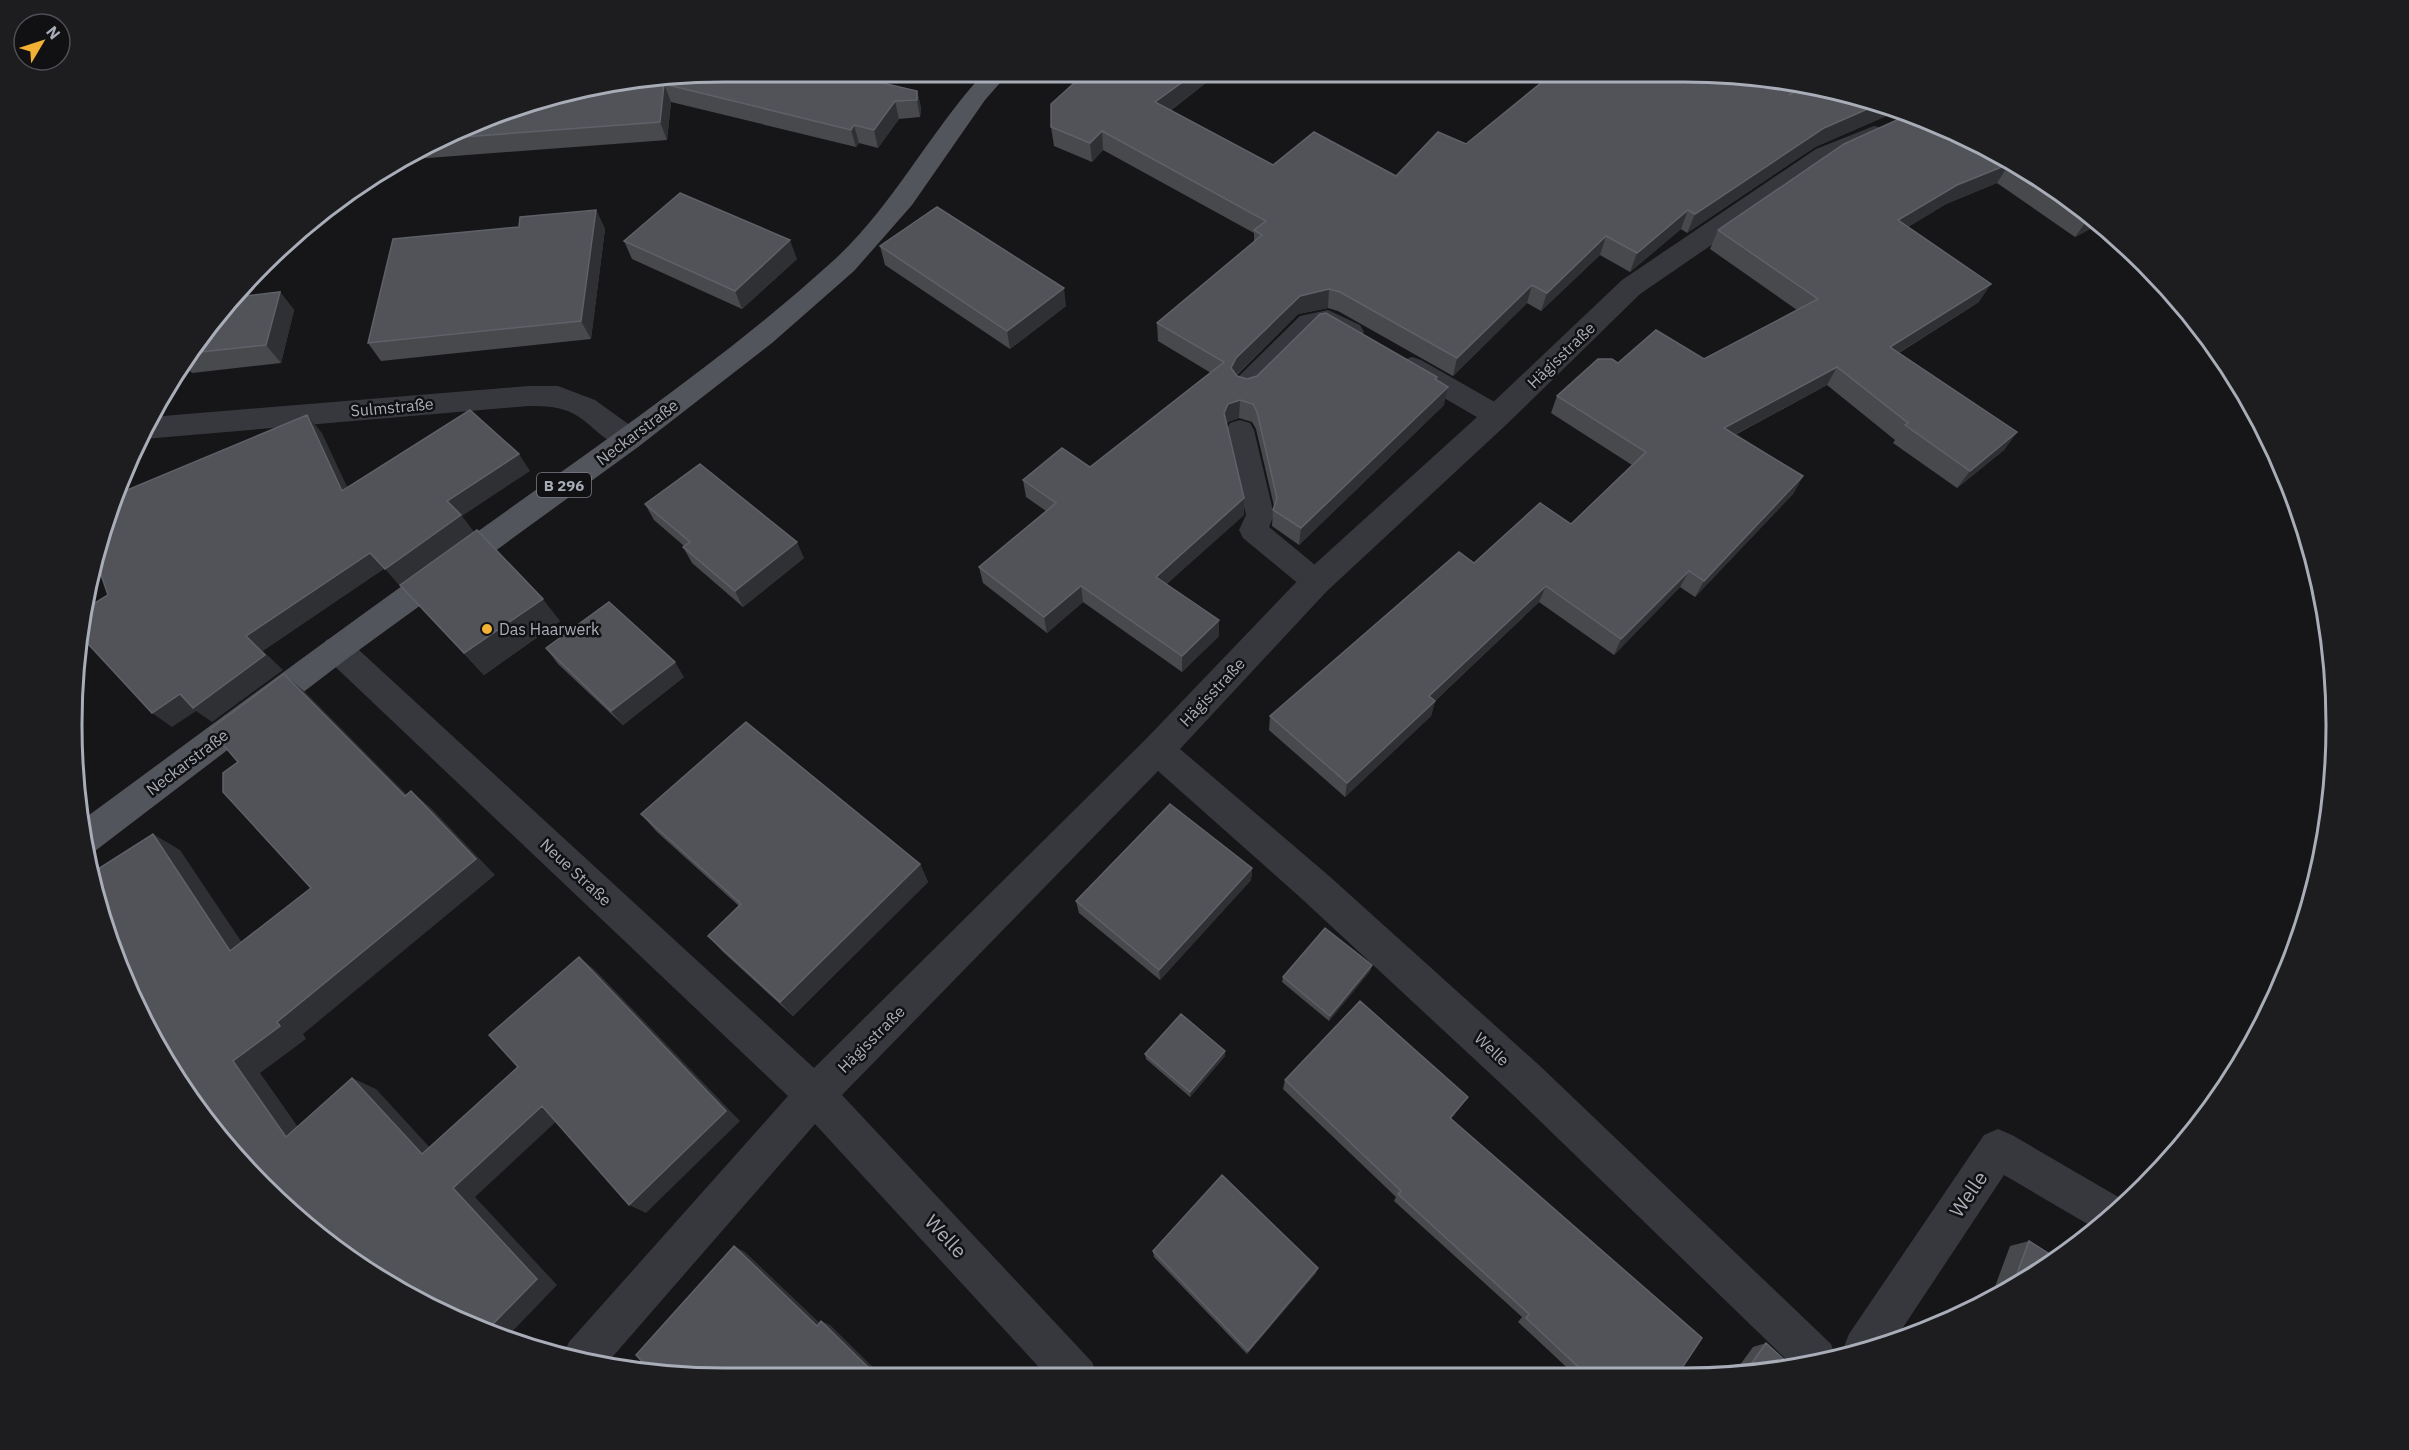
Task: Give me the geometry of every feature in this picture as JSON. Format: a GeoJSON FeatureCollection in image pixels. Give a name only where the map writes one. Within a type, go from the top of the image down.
{"type":"FeatureCollection","features":[{"type":"Feature","properties":{"kind":"main road","name":"Neckarstraße"},"geometry":{"type":"LineString","coordinates":[[92,833],[337,649],[628,439],[762,336],[845,265],[903,199],[976,95],[987,83]]}},
{"type":"Feature","properties":{"kind":"street","name":"Hägisstraße"},"geometry":{"type":"LineString","coordinates":[[588,1352],[815,1095],[1157,750],[1317,582],[1497,416],[1631,287],[1825,155],[1903,121]]}},
{"type":"Feature","properties":{"kind":"street","name":"Sulmstraße"},"geometry":{"type":"LineString","coordinates":[[157,427],[528,396],[558,396],[585,407],[628,439]]}},
{"type":"Feature","properties":{"kind":"street","name":"Neue Straße"},"geometry":{"type":"LineString","coordinates":[[337,649],[815,1095]]}},
{"type":"Feature","properties":{"kind":"street","name":"Welle"},"geometry":{"type":"LineString","coordinates":[[1157,750],[1316,887],[1517,1072],[1811,1354]]}},
{"type":"Feature","properties":{"kind":"street","name":"Welle"},"geometry":{"type":"LineString","coordinates":[[815,1095],[1068,1367]]}},
{"type":"Feature","properties":{"kind":"street","name":"Welle"},"geometry":{"type":"LineString","coordinates":[[1870,1340],[1998,1149],[2104,1212]]}},
{"type":"Feature","properties":{"kind":"lane"},"geometry":{"type":"LineString","coordinates":[[1246,385],[1309,323],[1328,319],[1497,416]]}},
{"type":"Feature","properties":{"kind":"lane"},"geometry":{"type":"LineString","coordinates":[[1240,430],[1260,515],[1253,531],[1317,582]]}},
{"type":"Feature","properties":{"kind":"building"},"geometry":{"type":"Polygon","coordinates":[[[883,83],[917,91],[917,100],[895,101],[874,130],[854,125],[851,130],[669,85],[883,83]]]}},
{"type":"Feature","properties":{"kind":"building"},"geometry":{"type":"Polygon","coordinates":[[[1074,83],[1181,83],[1155,102],[1273,165],[1314,132],[1396,176],[1438,132],[1466,144],[1541,83],[1726,84],[1792,92],[1789,95],[1794,92],[1809,95],[1867,109],[1824,128],[1695,214],[1688,210],[1637,253],[1606,236],[1547,293],[1532,285],[1457,358],[1340,292],[1329,289],[1300,296],[1236,358],[1231,368],[1237,376],[1247,379],[1257,376],[1320,314],[1326,313],[1437,377],[1435,379],[1448,387],[1301,528],[1273,510],[1277,498],[1257,412],[1253,404],[1240,400],[1228,404],[1224,413],[1244,498],[1156,577],[1219,620],[1182,656],[1081,586],[1044,617],[979,567],[1056,503],[1023,480],[1062,448],[1090,467],[1224,362],[1157,323],[1262,235],[1254,230],[1266,221],[1102,131],[1090,143],[1051,127],[1051,104],[1074,83]]]}},
{"type":"Feature","properties":{"kind":"building"},"geometry":{"type":"Polygon","coordinates":[[[664,86],[660,122],[467,137],[559,104],[600,95],[664,86]]]}},
{"type":"Feature","properties":{"kind":"building"},"geometry":{"type":"Polygon","coordinates":[[[1898,119],[1930,131],[2001,167],[1957,185],[1898,220],[1991,284],[1890,347],[2017,432],[1970,471],[1905,425],[1908,423],[1837,367],[1724,428],[1803,476],[1704,581],[1689,571],[1621,639],[1546,586],[1429,696],[1435,701],[1347,783],[1270,716],[1459,552],[1474,563],[1540,503],[1571,524],[1646,452],[1557,396],[1598,359],[1612,359],[1618,363],[1656,330],[1704,359],[1818,299],[1718,230],[1844,144],[1898,119]]]}},
{"type":"Feature","properties":{"kind":"building"},"geometry":{"type":"Polygon","coordinates":[[[680,193],[790,240],[735,291],[624,241],[680,193]]]}},
{"type":"Feature","properties":{"kind":"building"},"geometry":{"type":"Polygon","coordinates":[[[937,207],[1064,288],[1007,331],[880,246],[937,207]]]}},
{"type":"Feature","properties":{"kind":"building"},"geometry":{"type":"Polygon","coordinates":[[[596,210],[581,321],[368,343],[393,239],[519,227],[520,217],[596,210]]]}},
{"type":"Feature","properties":{"kind":"building"},"geometry":{"type":"Polygon","coordinates":[[[280,292],[266,345],[202,352],[215,334],[247,296],[280,292]]]}},
{"type":"Feature","properties":{"kind":"building"},"geometry":{"type":"Polygon","coordinates":[[[470,410],[519,454],[447,501],[461,515],[385,569],[370,553],[246,636],[265,655],[193,708],[180,694],[152,713],[88,643],[94,603],[108,595],[101,574],[127,490],[307,415],[342,491],[470,410]]]}},
{"type":"Feature","properties":{"kind":"building"},"geometry":{"type":"Polygon","coordinates":[[[700,464],[797,542],[735,591],[683,547],[690,542],[645,504],[700,464]]]}},
{"type":"Feature","properties":{"kind":"building"},"geometry":{"type":"Polygon","coordinates":[[[477,530],[543,599],[464,653],[400,585],[477,530]]]}},
{"type":"Feature","properties":{"kind":"building"},"geometry":{"type":"Polygon","coordinates":[[[609,602],[675,662],[611,711],[546,648],[609,602]]]}},
{"type":"Feature","properties":{"kind":"building"},"geometry":{"type":"Polygon","coordinates":[[[284,674],[405,796],[411,791],[476,859],[277,1022],[280,1026],[233,1061],[286,1137],[352,1078],[422,1154],[518,1067],[489,1035],[579,957],[726,1111],[629,1205],[542,1106],[453,1188],[537,1279],[493,1324],[441,1301],[404,1281],[334,1235],[301,1208],[242,1149],[215,1116],[191,1082],[149,1009],[131,971],[117,932],[99,868],[153,834],[230,951],[311,888],[223,792],[223,773],[238,762],[210,729],[284,674]]]}},
{"type":"Feature","properties":{"kind":"building"},"geometry":{"type":"Polygon","coordinates":[[[746,722],[920,864],[780,1002],[708,936],[741,904],[641,814],[746,722]]]}},
{"type":"Feature","properties":{"kind":"building"},"geometry":{"type":"Polygon","coordinates":[[[1170,804],[1252,868],[1159,970],[1076,901],[1170,804]]]}},
{"type":"Feature","properties":{"kind":"building"},"geometry":{"type":"Polygon","coordinates":[[[1325,928],[1372,965],[1330,1016],[1283,977],[1325,928]]]}},
{"type":"Feature","properties":{"kind":"building"},"geometry":{"type":"Polygon","coordinates":[[[1360,1001],[1468,1097],[1450,1118],[1702,1338],[1683,1367],[1578,1367],[1526,1318],[1529,1314],[1398,1194],[1401,1191],[1285,1080],[1360,1001]]]}},
{"type":"Feature","properties":{"kind":"building"},"geometry":{"type":"Polygon","coordinates":[[[1181,1014],[1225,1051],[1190,1092],[1145,1054],[1181,1014]]]}},
{"type":"Feature","properties":{"kind":"building"},"geometry":{"type":"Polygon","coordinates":[[[1222,1175],[1318,1268],[1248,1351],[1153,1251],[1222,1175]]]}},
{"type":"Feature","properties":{"kind":"building"},"geometry":{"type":"Polygon","coordinates":[[[2029,1241],[2049,1253],[2041,1259],[2017,1274],[2029,1241]]]}},
{"type":"Feature","properties":{"kind":"building"},"geometry":{"type":"Polygon","coordinates":[[[734,1246],[817,1326],[821,1321],[868,1367],[683,1366],[643,1362],[636,1355],[734,1246]]]}},
{"type":"Feature","properties":{"kind":"building"},"geometry":{"type":"Polygon","coordinates":[[[1766,1343],[1784,1359],[1768,1362],[1752,1364],[1766,1343]]]}},
{"type":"Feature","properties":{"kind":"place","name":"Das Haarwerk"},"geometry":{"type":"Point","coordinates":[487,629]}}]}
